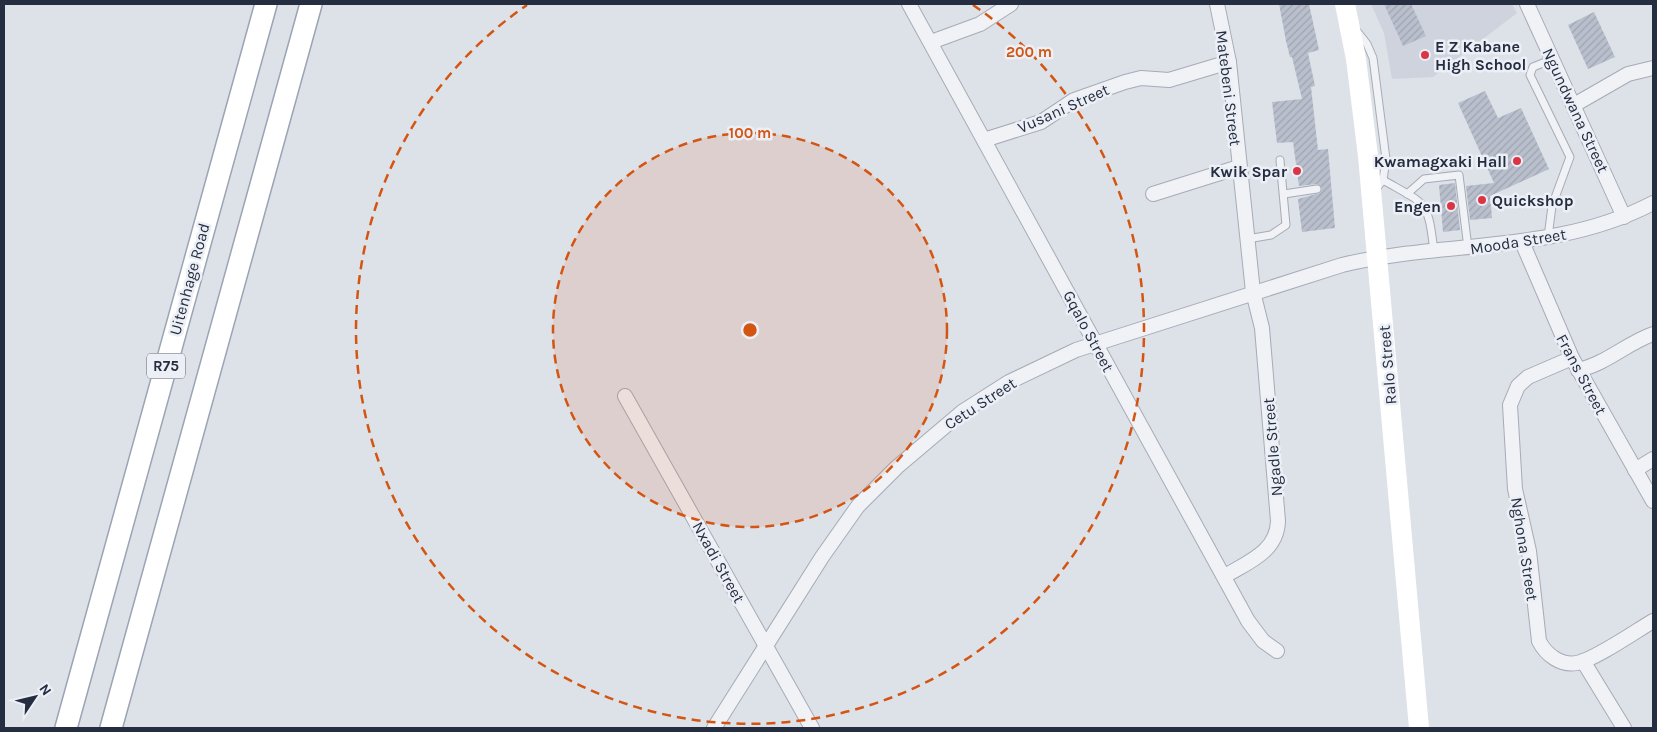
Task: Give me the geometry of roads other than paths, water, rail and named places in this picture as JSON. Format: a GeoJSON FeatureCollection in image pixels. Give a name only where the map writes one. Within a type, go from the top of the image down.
{"type":"FeatureCollection","features":[{"type":"Feature","properties":{"kind":"main road","name":"Uitenhage Road"},"geometry":{"type":"LineString","coordinates":[[66,728],[266,4]]}},
{"type":"Feature","properties":{"kind":"main road","name":"R75"},"geometry":{"type":"LineString","coordinates":[[111,728],[310,4]]}},
{"type":"Feature","properties":{"kind":"street","name":"Gqalo Street"},"geometry":{"type":"LineString","coordinates":[[909,4],[1254,630],[1262,641],[1277,652]]}},
{"type":"Feature","properties":{"kind":"street"},"geometry":{"type":"LineString","coordinates":[[931,42],[987,21],[1011,4]]}},
{"type":"Feature","properties":{"kind":"street","name":"Matebeni Street"},"geometry":{"type":"LineString","coordinates":[[1217,4],[1229,62],[1253,292]]}},
{"type":"Feature","properties":{"kind":"street","name":"Ngundwana Street"},"geometry":{"type":"LineString","coordinates":[[1533,6],[1553,59],[1624,217]]}},
{"type":"Feature","properties":{"kind":"street","name":"Ralo Street"},"geometry":{"type":"LineString","coordinates":[[1346,12],[1356,59],[1377,186],[1377,259],[1419,728]]}},
{"type":"Feature","properties":{"kind":"street","name":"Vusani Street"},"geometry":{"type":"LineString","coordinates":[[984,140],[1041,122],[1074,100],[1136,79],[1149,77],[1169,80],[1229,62]]}},
{"type":"Feature","properties":{"kind":"street"},"geometry":{"type":"LineString","coordinates":[[1574,105],[1628,74],[1653,68]]}},
{"type":"Feature","properties":{"kind":"street"},"geometry":{"type":"LineString","coordinates":[[1153,194],[1239,167]]}},
{"type":"Feature","properties":{"kind":"street","name":"Mooda Street"},"geometry":{"type":"LineString","coordinates":[[1377,259],[1548,238],[1590,229],[1624,217],[1653,203]]}},
{"type":"Feature","properties":{"kind":"street","name":"Frans Street"},"geometry":{"type":"LineString","coordinates":[[1522,242],[1575,364],[1653,501]]}},
{"type":"Feature","properties":{"kind":"street","name":"Cetu Street"},"geometry":{"type":"LineString","coordinates":[[714,728],[858,506],[937,431],[985,396],[1036,368],[1096,343],[1342,265],[1377,259]]}},
{"type":"Feature","properties":{"kind":"street","name":"Ngadle Street"},"geometry":{"type":"LineString","coordinates":[[1225,576],[1271,545],[1278,530],[1262,328],[1253,292]]}},
{"type":"Feature","properties":{"kind":"street","name":"Nghona Street"},"geometry":{"type":"LineString","coordinates":[[1583,661],[1570,663],[1557,660],[1546,651],[1539,641],[1529,551],[1515,489],[1509,416],[1515,392],[1524,381],[1575,364],[1596,365],[1628,345],[1653,334]]}},
{"type":"Feature","properties":{"kind":"street","name":"Nxadi Street"},"geometry":{"type":"LineString","coordinates":[[625,396],[812,728]]}},
{"type":"Feature","properties":{"kind":"street"},"geometry":{"type":"LineString","coordinates":[[1635,470],[1653,459]]}},
{"type":"Feature","properties":{"kind":"street"},"geometry":{"type":"LineString","coordinates":[[1624,728],[1583,661],[1653,621]]}},
{"type":"Feature","properties":{"kind":"lane"},"geometry":{"type":"LineString","coordinates":[[1548,238],[1550,214],[1570,157],[1530,76],[1533,67],[1553,59]]}},
{"type":"Feature","properties":{"kind":"lane"},"geometry":{"type":"LineString","coordinates":[[1247,239],[1272,235],[1284,227],[1287,222],[1280,160]]}},
{"type":"Feature","properties":{"kind":"lane"},"geometry":{"type":"LineString","coordinates":[[1407,194],[1424,179],[1459,175],[1468,248]]}},
{"type":"Feature","properties":{"kind":"lane"},"geometry":{"type":"LineString","coordinates":[[1377,186],[1407,194],[1421,202],[1430,218],[1434,252]]}},
{"type":"Feature","properties":{"kind":"lane"},"geometry":{"type":"LineString","coordinates":[[1284,194],[1317,189]]}},
{"type":"Feature","properties":{"kind":"place","name":"E Z Kabane High School"},"geometry":{"type":"Point","coordinates":[1425,55]}},
{"type":"Feature","properties":{"kind":"place","name":"Kwamagxaki Hall"},"geometry":{"type":"Point","coordinates":[1517,161]}},
{"type":"Feature","properties":{"kind":"place","name":"Kwik Spar"},"geometry":{"type":"Point","coordinates":[1297,171]}},
{"type":"Feature","properties":{"kind":"place","name":"Quickshop"},"geometry":{"type":"Point","coordinates":[1482,200]}},
{"type":"Feature","properties":{"kind":"place","name":"Engen"},"geometry":{"type":"Point","coordinates":[1451,206]}}]}
